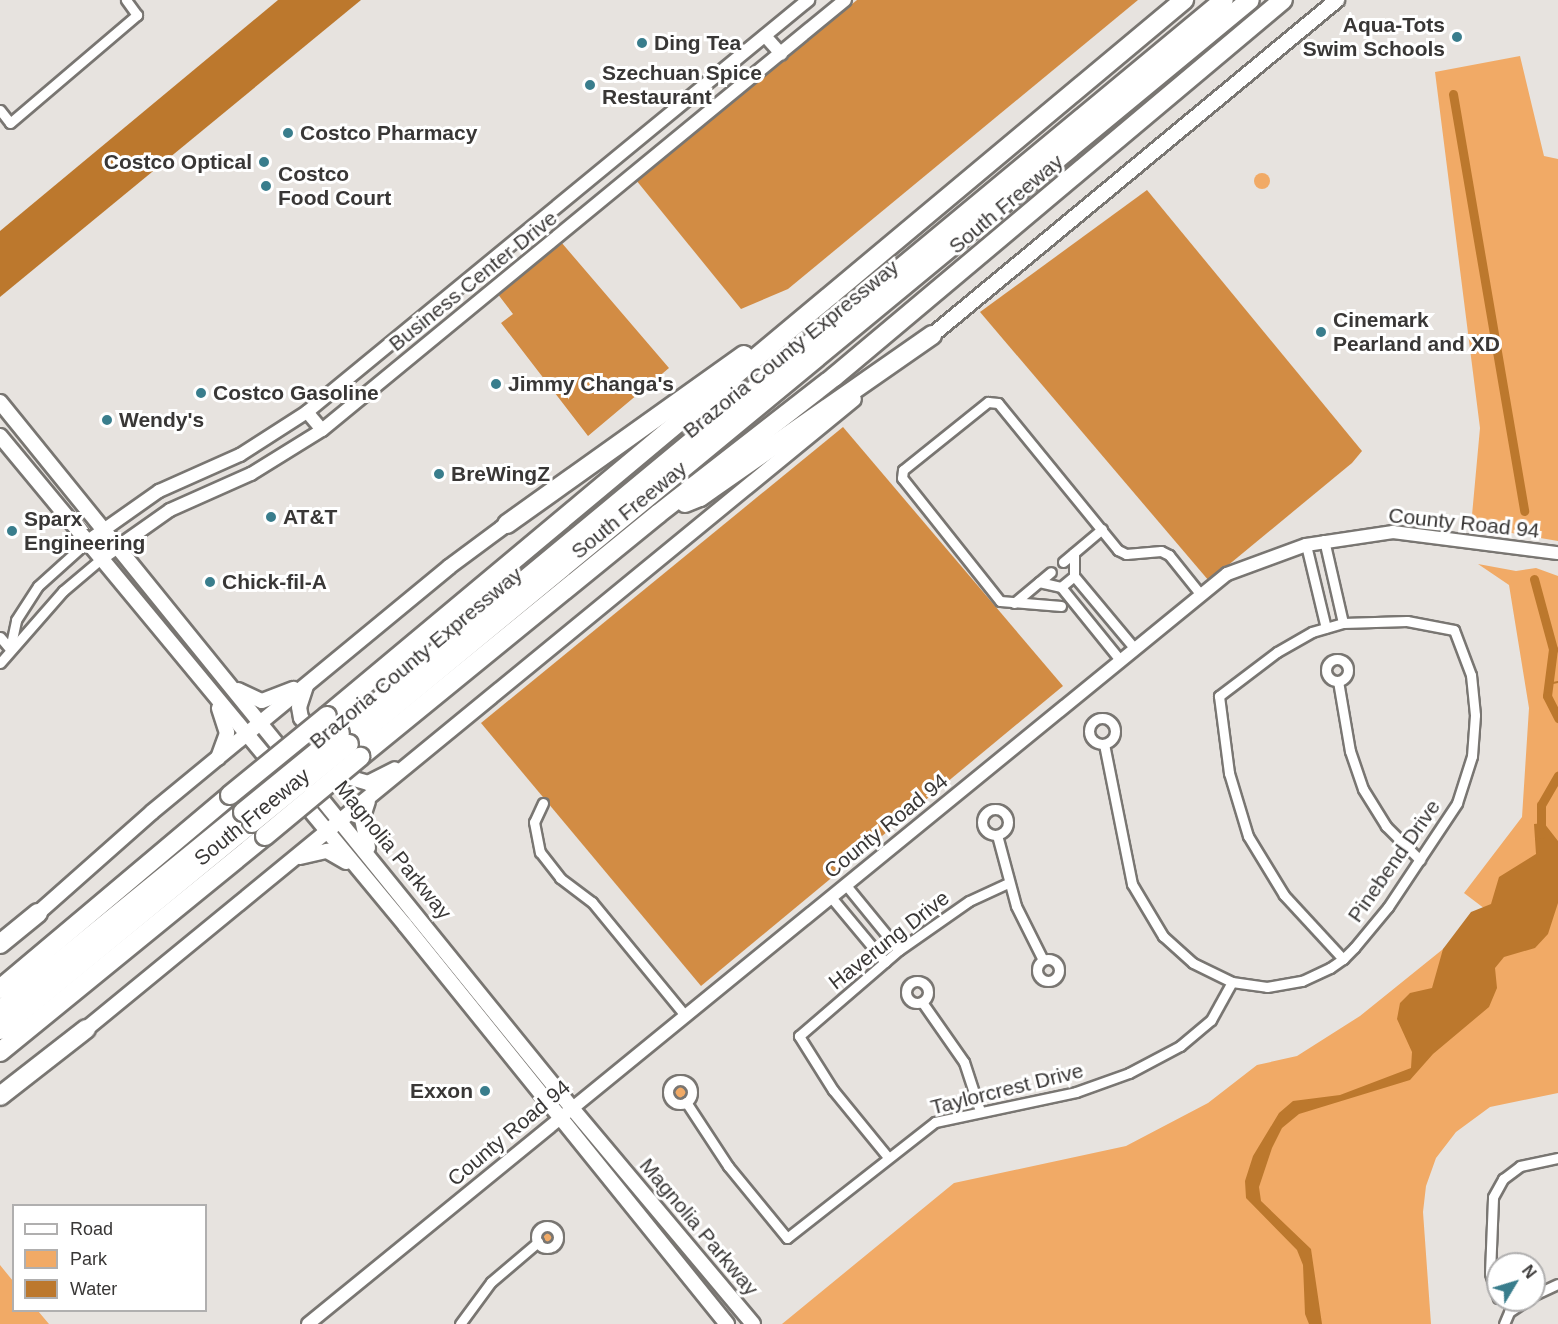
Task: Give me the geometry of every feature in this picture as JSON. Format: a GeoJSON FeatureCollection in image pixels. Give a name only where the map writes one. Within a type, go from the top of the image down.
{"type":"FeatureCollection","features":[{"type":"Feature","properties":{"kind":"highway","name":"South Freeway"},"geometry":{"type":"LineString","coordinates":[[0,989],[1184,0]]}},
{"type":"Feature","properties":{"kind":"highway","name":"Brazoria County Expressway"},"geometry":{"type":"LineString","coordinates":[[350,745],[1224,0]]}},
{"type":"Feature","properties":{"kind":"highway","name":"Brazoria County Expressway"},"geometry":{"type":"LineString","coordinates":[[0,1010],[248,818],[350,745],[1250,0]]}},
{"type":"Feature","properties":{"kind":"highway"},"geometry":{"type":"LineString","coordinates":[[1248,30],[1271,0]]}},
{"type":"Feature","properties":{"kind":"highway","name":"South Freeway"},"geometry":{"type":"LineString","coordinates":[[0,1052],[265,836],[350,745],[658,514],[834,377],[1283,0]]}},
{"type":"Feature","properties":{"kind":"highway"},"geometry":{"type":"LineString","coordinates":[[507,524],[902,237]]}},
{"type":"Feature","properties":{"kind":"highway"},"geometry":{"type":"LineString","coordinates":[[658,514],[700,497],[932,335]]}},
{"type":"Feature","properties":{"kind":"highway","name":"Brazoria County Expressway"},"geometry":{"type":"LineString","coordinates":[[0,1030],[248,818]]}},
{"type":"Feature","properties":{"kind":"highway"},"geometry":{"type":"LineString","coordinates":[[0,944],[38,913]]}},
{"type":"Feature","properties":{"kind":"highway"},"geometry":{"type":"LineString","coordinates":[[0,1096],[86,1029]]}},
{"type":"Feature","properties":{"kind":"main road"},"geometry":{"type":"LineString","coordinates":[[86,1029],[424,755],[1337,0]]}},
{"type":"Feature","properties":{"kind":"main road","name":"Magnolia Parkway"},"geometry":{"type":"LineString","coordinates":[[0,402],[115,547],[342,820],[571,1107],[753,1324]]}},
{"type":"Feature","properties":{"kind":"main road","name":"Magnolia Parkway"},"geometry":{"type":"LineString","coordinates":[[0,436],[451,983],[726,1324]]}},
{"type":"Feature","properties":{"kind":"main road"},"geometry":{"type":"LineString","coordinates":[[38,913],[261,722],[449,567],[507,524]]}},
{"type":"Feature","properties":{"kind":"main road"},"geometry":{"type":"LineString","coordinates":[[307,684],[299,707],[301,718],[351,778],[360,783],[380,779],[424,755]]}},
{"type":"Feature","properties":{"kind":"main road"},"geometry":{"type":"LineString","coordinates":[[231,686],[262,701],[307,684]]}},
{"type":"Feature","properties":{"kind":"main road"},"geometry":{"type":"LineString","coordinates":[[212,692],[227,733],[218,758]]}},
{"type":"Feature","properties":{"kind":"main road"},"geometry":{"type":"LineString","coordinates":[[368,801],[362,819],[363,835],[374,860]]}},
{"type":"Feature","properties":{"kind":"main road"},"geometry":{"type":"LineString","coordinates":[[292,860],[327,851],[360,872]]}},
{"type":"Feature","properties":{"kind":"main road"},"geometry":{"type":"LineString","coordinates":[[451,983],[465,986],[501,1017]]}},
{"type":"Feature","properties":{"kind":"main road"},"geometry":{"type":"LineString","coordinates":[[693,1284],[708,1271]]}},
{"type":"Feature","properties":{"kind":"street"},"geometry":{"type":"LineString","coordinates":[[0,110],[10,123],[137,15],[126,0]]}},
{"type":"Feature","properties":{"kind":"street","name":"Business Center Drive"},"geometry":{"type":"LineString","coordinates":[[88,541],[159,491],[240,455],[307,412],[619,159],[807,0]]}},
{"type":"Feature","properties":{"kind":"street","name":"Business Center Drive"},"geometry":{"type":"LineString","coordinates":[[102,558],[170,510],[251,474],[322,430],[845,0]]}},
{"type":"Feature","properties":{"kind":"street"},"geometry":{"type":"LineString","coordinates":[[765,36],[782,54]]}},
{"type":"Feature","properties":{"kind":"street"},"geometry":{"type":"LineString","coordinates":[[619,159],[628,180]]}},
{"type":"Feature","properties":{"kind":"street"},"geometry":{"type":"LineString","coordinates":[[466,284],[480,300]]}},
{"type":"Feature","properties":{"kind":"street"},"geometry":{"type":"LineString","coordinates":[[1061,606],[1000,602],[908,489],[903,470],[988,402],[998,403],[1102,529],[1126,554],[1161,551],[1170,555],[1202,596]]}},
{"type":"Feature","properties":{"kind":"street"},"geometry":{"type":"LineString","coordinates":[[307,412],[322,430]]}},
{"type":"Feature","properties":{"kind":"street"},"geometry":{"type":"LineString","coordinates":[[1063,562],[1102,529]]}},
{"type":"Feature","properties":{"kind":"street","name":"County Road 94"},"geometry":{"type":"LineString","coordinates":[[308,1324],[684,1014],[1227,574],[1306,544],[1394,532],[1558,554]]}},
{"type":"Feature","properties":{"kind":"street"},"geometry":{"type":"LineString","coordinates":[[1324,540],[1343,623],[1326,628],[1277,652],[1219,696],[1232,785],[1248,836],[1284,896],[1343,958]]}},
{"type":"Feature","properties":{"kind":"street"},"geometry":{"type":"LineString","coordinates":[[10,649],[16,620],[38,586],[88,541]]}},
{"type":"Feature","properties":{"kind":"street"},"geometry":{"type":"LineString","coordinates":[[1306,544],[1326,628]]}},
{"type":"Feature","properties":{"kind":"street"},"geometry":{"type":"LineString","coordinates":[[1074,553],[1074,576],[1135,649]]}},
{"type":"Feature","properties":{"kind":"street"},"geometry":{"type":"LineString","coordinates":[[0,663],[10,649],[38,624],[63,591],[102,558]]}},
{"type":"Feature","properties":{"kind":"street"},"geometry":{"type":"LineString","coordinates":[[1014,603],[1051,572]]}},
{"type":"Feature","properties":{"kind":"street"},"geometry":{"type":"LineString","coordinates":[[1061,587],[1074,576]]}},
{"type":"Feature","properties":{"kind":"street"},"geometry":{"type":"LineString","coordinates":[[1039,582],[1061,587],[1121,661]]}},
{"type":"Feature","properties":{"kind":"street","name":"Pinebend Drive"},"geometry":{"type":"LineString","coordinates":[[1104,744],[1127,868],[1140,903],[1176,949],[1208,972],[1233,982],[1285,985],[1316,976],[1343,958],[1388,906],[1457,803],[1472,756],[1474,693],[1466,654],[1454,630],[1407,621],[1343,623]]}},
{"type":"Feature","properties":{"kind":"street"},"geometry":{"type":"LineString","coordinates":[[0,637],[10,649]]}},
{"type":"Feature","properties":{"kind":"street"},"geometry":{"type":"LineString","coordinates":[[1338,681],[1350,751],[1363,789],[1386,826],[1420,860]]}},
{"type":"Feature","properties":{"kind":"street"},"geometry":{"type":"LineString","coordinates":[[543,803],[534,822],[540,852],[560,878],[592,902],[684,1014]]}},
{"type":"Feature","properties":{"kind":"street"},"geometry":{"type":"LineString","coordinates":[[997,835],[1008,883],[1043,960]]}},
{"type":"Feature","properties":{"kind":"street","name":"Haverung Drive"},"geometry":{"type":"LineString","coordinates":[[887,1156],[833,1090],[799,1036],[899,950],[969,901],[1008,883]]}},
{"type":"Feature","properties":{"kind":"street"},"geometry":{"type":"LineString","coordinates":[[845,884],[899,950]]}},
{"type":"Feature","properties":{"kind":"street"},"geometry":{"type":"LineString","coordinates":[[831,896],[885,962]]}},
{"type":"Feature","properties":{"kind":"street","name":"Taylorcrest Drive"},"geometry":{"type":"LineString","coordinates":[[686,1102],[728,1166],[788,1238],[887,1156],[935,1122],[1076,1092],[1155,1060],[1199,1033],[1224,1002],[1233,982]]}},
{"type":"Feature","properties":{"kind":"street"},"geometry":{"type":"LineString","coordinates":[[922,1002],[964,1062],[980,1111]]}},
{"type":"Feature","properties":{"kind":"street"},"geometry":{"type":"LineString","coordinates":[[1491,1252],[1493,1197],[1503,1179],[1520,1166],[1558,1158]]}},
{"type":"Feature","properties":{"kind":"street"},"geometry":{"type":"LineString","coordinates":[[460,1324],[491,1282],[538,1242]]}},
{"type":"Feature","properties":{"kind":"street"},"geometry":{"type":"LineString","coordinates":[[1504,1324],[1509,1312]]}},
{"type":"Feature","properties":{"kind":"green space"},"geometry":{"type":"Polygon","coordinates":[[[1520,56],[1544,156],[1558,159],[1558,541],[1471,526],[1480,428],[1435,72],[1520,56]]]}},
{"type":"Feature","properties":{"kind":"green space"},"geometry":{"type":"Polygon","coordinates":[[[1259,173],[1265,173],[1270,181],[1268,187],[1259,189],[1254,184],[1254,178],[1259,173]]]}},
{"type":"Feature","properties":{"kind":"green space"},"geometry":{"type":"Polygon","coordinates":[[[1478,564],[1516,571],[1536,568],[1558,576],[1558,1093],[1490,1107],[1456,1132],[1436,1158],[1426,1186],[1423,1212],[1431,1324],[782,1324],[954,1183],[1126,1146],[1208,1103],[1257,1065],[1297,1056],[1360,1016],[1489,912],[1464,893],[1522,817],[1529,708],[1509,585],[1478,564]]]}},
{"type":"Feature","properties":{"kind":"green space"},"geometry":{"type":"Polygon","coordinates":[[[679,1080],[687,1083],[690,1091],[687,1099],[679,1102],[671,1099],[668,1091],[671,1083],[679,1080]]]}},
{"type":"Feature","properties":{"kind":"green space"},"geometry":{"type":"Polygon","coordinates":[[[547,1230],[552,1232],[554,1237],[552,1242],[547,1244],[542,1242],[540,1237],[542,1232],[547,1230]]]}},
{"type":"Feature","properties":{"kind":"green space"},"geometry":{"type":"Polygon","coordinates":[[[0,1265],[12,1280],[12,1312],[39,1312],[49,1324],[0,1324],[0,1265]]]}},
{"type":"Feature","properties":{"kind":"shaded area"},"geometry":{"type":"Polygon","coordinates":[[[857,0],[1138,0],[788,289],[741,309],[636,180],[857,0]]]}},
{"type":"Feature","properties":{"kind":"shaded area"},"geometry":{"type":"Polygon","coordinates":[[[1147,190],[1362,451],[1352,463],[1209,581],[980,312],[1147,190]]]}},
{"type":"Feature","properties":{"kind":"shaded area"},"geometry":{"type":"Polygon","coordinates":[[[561,242],[669,368],[588,436],[501,323],[513,314],[497,293],[561,242]]]}},
{"type":"Feature","properties":{"kind":"shaded area"},"geometry":{"type":"Polygon","coordinates":[[[843,427],[1063,686],[701,986],[481,723],[843,427]]]}},
{"type":"Feature","properties":{"kind":"water"},"geometry":{"type":"Polygon","coordinates":[[[278,0],[361,0],[0,297],[0,231],[278,0]]]}},
{"type":"Feature","properties":{"kind":"water"},"geometry":{"type":"Polygon","coordinates":[[[1544,823],[1558,841],[1558,903],[1548,934],[1535,948],[1504,957],[1495,968],[1497,988],[1489,1007],[1433,1054],[1410,1080],[1299,1114],[1282,1128],[1272,1148],[1259,1187],[1261,1201],[1311,1249],[1322,1324],[1309,1324],[1305,1314],[1303,1265],[1297,1250],[1246,1198],[1245,1181],[1253,1156],[1279,1113],[1293,1101],[1340,1095],[1411,1068],[1412,1052],[1397,1019],[1400,1003],[1410,993],[1432,988],[1443,949],[1471,912],[1491,904],[1499,877],[1536,854],[1534,824],[1544,823]]]}},
{"type":"Feature","properties":{"kind":"waterway"},"geometry":{"type":"LineString","coordinates":[[1453,94],[1524,511]]}},
{"type":"Feature","properties":{"kind":"waterway"},"geometry":{"type":"LineString","coordinates":[[1534,579],[1553,649],[1547,696],[1558,718]]}},
{"type":"Feature","properties":{"kind":"waterway"},"geometry":{"type":"LineString","coordinates":[[1548,684],[1558,682]]}},
{"type":"Feature","properties":{"kind":"waterway"},"geometry":{"type":"LineString","coordinates":[[1541,834],[1541,805],[1558,775]]}},
{"type":"Feature","properties":{"kind":"place","name":"Aqua-Tots Swim Schools"},"geometry":{"type":"Point","coordinates":[1457,37]}},
{"type":"Feature","properties":{"kind":"place","name":"Ding Tea"},"geometry":{"type":"Point","coordinates":[642,43]}},
{"type":"Feature","properties":{"kind":"place","name":"Szechuan Spice Restaurant"},"geometry":{"type":"Point","coordinates":[590,85]}},
{"type":"Feature","properties":{"kind":"place","name":"Costco Pharmacy"},"geometry":{"type":"Point","coordinates":[288,133]}},
{"type":"Feature","properties":{"kind":"place","name":"Costco Optical"},"geometry":{"type":"Point","coordinates":[264,162]}},
{"type":"Feature","properties":{"kind":"place","name":"Costco Food Court"},"geometry":{"type":"Point","coordinates":[266,186]}},
{"type":"Feature","properties":{"kind":"place","name":"Cinemark Pearland and XD"},"geometry":{"type":"Point","coordinates":[1321,332]}},
{"type":"Feature","properties":{"kind":"place","name":"Jimmy Changa's"},"geometry":{"type":"Point","coordinates":[496,384]}},
{"type":"Feature","properties":{"kind":"place","name":"Costco Gasoline"},"geometry":{"type":"Point","coordinates":[201,393]}},
{"type":"Feature","properties":{"kind":"place","name":"Wendy's"},"geometry":{"type":"Point","coordinates":[107,420]}},
{"type":"Feature","properties":{"kind":"place","name":"BreWingZ"},"geometry":{"type":"Point","coordinates":[439,474]}},
{"type":"Feature","properties":{"kind":"place","name":"AT&T"},"geometry":{"type":"Point","coordinates":[271,517]}},
{"type":"Feature","properties":{"kind":"place","name":"Sparx Engineering"},"geometry":{"type":"Point","coordinates":[12,531]}},
{"type":"Feature","properties":{"kind":"place","name":"Chick-fil-A"},"geometry":{"type":"Point","coordinates":[210,582]}},
{"type":"Feature","properties":{"kind":"place","name":"Exxon"},"geometry":{"type":"Point","coordinates":[485,1091]}}]}
